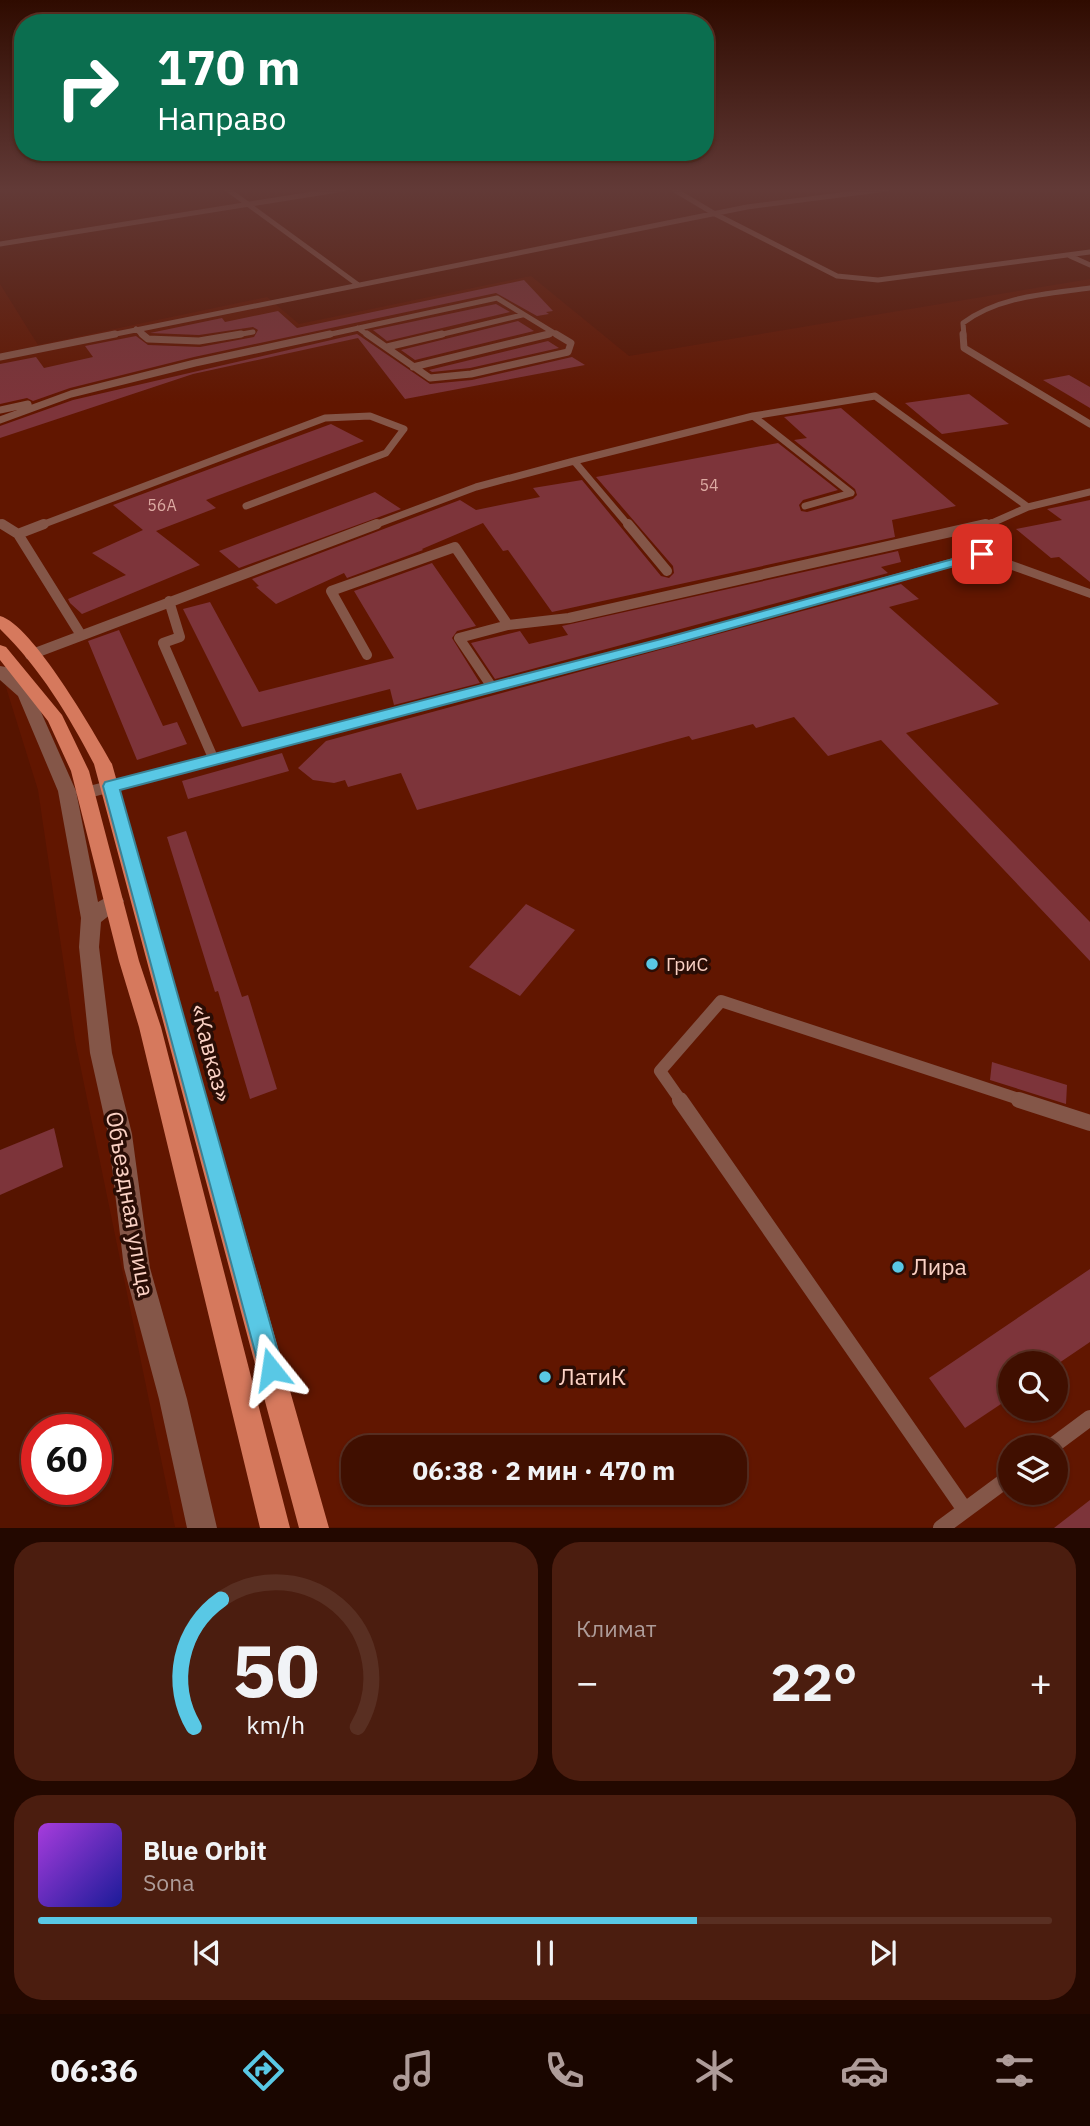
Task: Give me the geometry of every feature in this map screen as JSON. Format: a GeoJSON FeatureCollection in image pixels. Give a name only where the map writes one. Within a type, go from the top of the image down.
{"type":"FeatureCollection","features":[{"type":"Feature","properties":{"kind":"main road","name":"«Кавказ»"},"geometry":{"type":"LineString","coordinates":[[0,621],[82,723],[111,786],[314,1528]]}},
{"type":"Feature","properties":{"kind":"main road"},"geometry":{"type":"LineString","coordinates":[[0,650],[56,719],[80,771],[129,961],[150,1027],[275,1528]]}},
{"type":"Feature","properties":{"kind":"street"},"geometry":{"type":"LineString","coordinates":[[85,793],[666,642],[982,554],[1090,594]]}},
{"type":"Feature","properties":{"kind":"street","name":"Объездная улица"},"geometry":{"type":"LineString","coordinates":[[0,671],[24,694],[66,791],[92,918],[89,947],[101,1054],[120,1134],[137,1268],[173,1399],[202,1528]]}},
{"type":"Feature","properties":{"kind":"street"},"geometry":{"type":"LineString","coordinates":[[92,918],[114,901]]}},
{"type":"Feature","properties":{"kind":"lane"},"geometry":{"type":"LineString","coordinates":[[324,260],[357,284]]}},
{"type":"Feature","properties":{"kind":"lane"},"geometry":{"type":"LineString","coordinates":[[0,357],[478,260]]}},
{"type":"Feature","properties":{"kind":"lane"},"geometry":{"type":"LineString","coordinates":[[805,260],[836,276],[878,280],[1028,260]]}},
{"type":"Feature","properties":{"kind":"lane"},"geometry":{"type":"LineString","coordinates":[[1090,288],[1007,303],[972,314],[963,323],[964,348],[1090,424]]}},
{"type":"Feature","properties":{"kind":"lane"},"geometry":{"type":"LineString","coordinates":[[0,410],[195,363],[497,298],[571,343],[568,352],[430,379],[358,328]]}},
{"type":"Feature","properties":{"kind":"lane"},"geometry":{"type":"LineString","coordinates":[[387,347],[522,315]]}},
{"type":"Feature","properties":{"kind":"lane"},"geometry":{"type":"LineString","coordinates":[[136,329],[148,339],[199,341],[253,332]]}},
{"type":"Feature","properties":{"kind":"lane"},"geometry":{"type":"LineString","coordinates":[[412,367],[553,333]]}},
{"type":"Feature","properties":{"kind":"lane"},"geometry":{"type":"LineString","coordinates":[[0,420],[71,394]]}},
{"type":"Feature","properties":{"kind":"lane"},"geometry":{"type":"LineString","coordinates":[[30,655],[476,487],[753,416],[875,396],[1028,506]]}},
{"type":"Feature","properties":{"kind":"lane"},"geometry":{"type":"LineString","coordinates":[[18,534],[326,418],[370,416],[404,429],[386,453],[246,506]]}},
{"type":"Feature","properties":{"kind":"lane"},"geometry":{"type":"LineString","coordinates":[[753,416],[852,493],[805,506]]}},
{"type":"Feature","properties":{"kind":"lane"},"geometry":{"type":"LineString","coordinates":[[574,461],[667,571]]}},
{"type":"Feature","properties":{"kind":"lane"},"geometry":{"type":"LineString","coordinates":[[492,687],[459,638],[508,625],[569,618],[992,523],[1028,506],[1090,492]]}},
{"type":"Feature","properties":{"kind":"lane"},"geometry":{"type":"LineString","coordinates":[[0,523],[18,534],[82,635]]}},
{"type":"Feature","properties":{"kind":"lane"},"geometry":{"type":"LineString","coordinates":[[982,554],[992,523]]}},
{"type":"Feature","properties":{"kind":"lane"},"geometry":{"type":"LineString","coordinates":[[368,655],[331,591],[455,547],[508,625]]}},
{"type":"Feature","properties":{"kind":"lane"},"geometry":{"type":"LineString","coordinates":[[169,601],[180,637],[163,643],[214,760]]}},
{"type":"Feature","properties":{"kind":"lane"},"geometry":{"type":"LineString","coordinates":[[965,1510],[660,1071],[721,1001],[1090,1123]]}},
{"type":"Feature","properties":{"kind":"lane"},"geometry":{"type":"LineString","coordinates":[[1067,1435],[1090,1418]]}},
{"type":"Feature","properties":{"kind":"lane"},"geometry":{"type":"LineString","coordinates":[[941,1528],[998,1486]]}},
{"type":"Feature","properties":{"kind":"shaded area"},"geometry":{"type":"Polygon","coordinates":[[[531,276],[629,356],[1090,279],[1090,1527],[175,1527],[75,1040],[38,790],[0,668],[0,284],[38,345],[267,297],[299,324],[531,276]]]}},
{"type":"Feature","properties":{"kind":"building"},"geometry":{"type":"Polygon","coordinates":[[[524,280],[553,311],[537,316],[496,293],[194,357],[70,388],[33,401],[27,398],[0,404],[0,364],[36,357],[44,368],[93,357],[85,346],[136,336],[148,345],[200,347],[254,337],[258,330],[253,327],[199,335],[150,333],[222,318],[225,322],[278,311],[297,328],[524,280]]]}},
{"type":"Feature","properties":{"kind":"building"},"geometry":{"type":"Polygon","coordinates":[[[496,304],[510,312],[387,341],[373,330],[496,304]]]}},
{"type":"Feature","properties":{"kind":"building"},"geometry":{"type":"Polygon","coordinates":[[[518,321],[534,331],[415,360],[401,350],[518,321]]]}},
{"type":"Feature","properties":{"kind":"building"},"geometry":{"type":"Polygon","coordinates":[[[357,334],[430,384],[472,380],[572,357],[585,365],[405,399],[358,338],[193,374],[0,438],[0,426],[73,400],[357,334]]]}},
{"type":"Feature","properties":{"kind":"building"},"geometry":{"type":"Polygon","coordinates":[[[548,341],[559,348],[470,368],[432,372],[429,370],[548,341]]]}},
{"type":"Feature","properties":{"kind":"building"},"geometry":{"type":"Polygon","coordinates":[[[1069,375],[1090,387],[1090,408],[1043,380],[1069,375]]]}},
{"type":"Feature","properties":{"kind":"building"},"geometry":{"type":"Polygon","coordinates":[[[969,394],[1009,424],[942,434],[905,403],[969,394]]]}},
{"type":"Feature","properties":{"kind":"building"},"geometry":{"type":"Polygon","coordinates":[[[841,408],[956,506],[892,520],[895,537],[552,612],[508,550],[503,551],[483,523],[423,550],[347,578],[344,573],[276,604],[256,587],[259,586],[252,579],[460,500],[476,510],[540,497],[533,488],[582,480],[661,576],[669,578],[674,573],[673,566],[596,477],[778,443],[838,490],[803,500],[799,505],[801,511],[807,512],[853,499],[857,495],[855,489],[794,440],[807,438],[784,417],[841,408]]]}},
{"type":"Feature","properties":{"kind":"building"},"geometry":{"type":"Polygon","coordinates":[[[331,424],[364,441],[206,500],[216,508],[156,531],[200,565],[82,614],[70,603],[68,599],[126,575],[92,553],[143,530],[113,505],[331,424]]]}},
{"type":"Feature","properties":{"kind":"building"},"geometry":{"type":"Polygon","coordinates":[[[375,492],[401,509],[239,568],[219,551],[375,492]]]}},
{"type":"Feature","properties":{"kind":"building"},"geometry":{"type":"Polygon","coordinates":[[[1090,500],[1090,582],[1059,557],[1051,558],[1016,529],[1062,520],[1047,509],[1090,500]]]}},
{"type":"Feature","properties":{"kind":"building"},"geometry":{"type":"Polygon","coordinates":[[[898,551],[901,562],[881,567],[888,573],[495,679],[471,643],[520,631],[529,644],[568,635],[562,626],[898,551]]]}},
{"type":"Feature","properties":{"kind":"building"},"geometry":{"type":"Polygon","coordinates":[[[432,563],[476,626],[457,631],[452,638],[480,683],[394,705],[390,689],[242,727],[183,609],[210,602],[259,692],[394,658],[354,591],[432,563]]]}},
{"type":"Feature","properties":{"kind":"building"},"geometry":{"type":"Polygon","coordinates":[[[901,584],[919,599],[889,607],[999,704],[906,733],[1090,922],[1090,961],[881,740],[828,756],[794,717],[756,728],[753,724],[692,740],[689,736],[417,810],[401,773],[348,787],[345,780],[334,783],[313,780],[298,768],[326,741],[901,584]]]}},
{"type":"Feature","properties":{"kind":"building"},"geometry":{"type":"Polygon","coordinates":[[[119,630],[163,726],[177,722],[187,744],[137,760],[88,641],[119,630]]]}},
{"type":"Feature","properties":{"kind":"building"},"geometry":{"type":"Polygon","coordinates":[[[282,753],[289,771],[188,799],[182,781],[282,753]]]}},
{"type":"Feature","properties":{"kind":"building"},"geometry":{"type":"Polygon","coordinates":[[[186,831],[242,997],[248,995],[277,1089],[250,1099],[218,991],[215,992],[167,837],[186,831]]]}},
{"type":"Feature","properties":{"kind":"building"},"geometry":{"type":"Polygon","coordinates":[[[526,904],[575,930],[520,996],[469,967],[526,904]]]}},
{"type":"Feature","properties":{"kind":"building"},"geometry":{"type":"Polygon","coordinates":[[[992,1062],[1067,1085],[1066,1104],[990,1080],[992,1062]]]}},
{"type":"Feature","properties":{"kind":"building"},"geometry":{"type":"Polygon","coordinates":[[[54,1128],[63,1167],[0,1195],[0,1150],[54,1128]]]}},
{"type":"Feature","properties":{"kind":"building"},"geometry":{"type":"Polygon","coordinates":[[[1090,1269],[1090,1342],[1068,1357],[1068,1351],[998,1351],[998,1406],[965,1428],[929,1378],[1090,1269]]]}},
{"type":"Feature","properties":{"kind":"building"},"geometry":{"type":"Polygon","coordinates":[[[1090,1500],[1090,1528],[1054,1528],[1090,1500]]]}},
{"type":"Feature","properties":{"kind":"place","name":"ГриС"},"geometry":{"type":"Point","coordinates":[652,964]}},
{"type":"Feature","properties":{"kind":"place","name":"Лира"},"geometry":{"type":"Point","coordinates":[898,1267]}},
{"type":"Feature","properties":{"kind":"place","name":"ЛатиК"},"geometry":{"type":"Point","coordinates":[545,1377]}},
{"type":"Feature","properties":{"kind":"route"},"geometry":{"type":"LineString","coordinates":[[271,1369],[111,786],[666,642],[982,554]]}}]}
